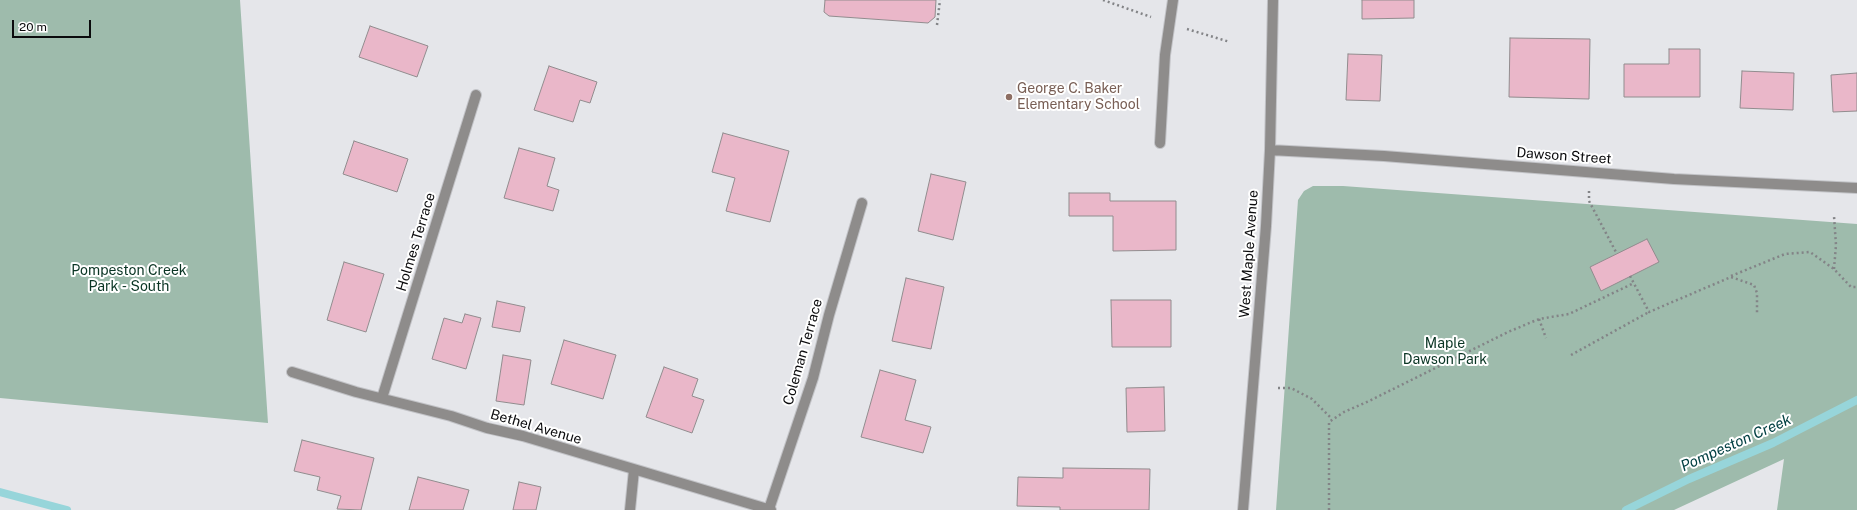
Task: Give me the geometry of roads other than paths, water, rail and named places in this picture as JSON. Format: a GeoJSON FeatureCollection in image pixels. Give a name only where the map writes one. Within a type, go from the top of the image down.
{"type":"FeatureCollection","features":[{"type":"Feature","properties":{"kind":"street"},"geometry":{"type":"LineString","coordinates":[[1160,143],[1165,55],[1173,0]]}},
{"type":"Feature","properties":{"kind":"street","name":"West Maple Avenue"},"geometry":{"type":"LineString","coordinates":[[1243,510],[1262,283],[1270,150],[1273,0]]}},
{"type":"Feature","properties":{"kind":"street","name":"Holmes Terrace"},"geometry":{"type":"LineString","coordinates":[[382,398],[476,95]]}},
{"type":"Feature","properties":{"kind":"street","name":"Dawson Street"},"geometry":{"type":"LineString","coordinates":[[1270,150],[1384,156],[1674,179],[1857,188]]}},
{"type":"Feature","properties":{"kind":"street","name":"Coleman Terrace"},"geometry":{"type":"LineString","coordinates":[[770,510],[813,378],[829,315],[862,203]]}},
{"type":"Feature","properties":{"kind":"street","name":"Bethel Avenue"},"geometry":{"type":"LineString","coordinates":[[292,372],[451,416],[487,428],[523,436],[770,510]]}},
{"type":"Feature","properties":{"kind":"street"},"geometry":{"type":"LineString","coordinates":[[630,510],[634,470]]}},
{"type":"Feature","properties":{"kind":"waterway","name":"Pompeston Creek"},"geometry":{"type":"LineString","coordinates":[[1626,510],[1689,479],[1773,443],[1857,400]]}},
{"type":"Feature","properties":{"kind":"waterway","name":"Pompeston Creek"},"geometry":{"type":"LineString","coordinates":[[0,492],[67,510]]}},
{"type":"Feature","properties":{"kind":"place","name":"George C. Baker Elementary School"},"geometry":{"type":"Point","coordinates":[1009,97]}},
{"type":"Feature","properties":{"kind":"park label","name":"Pompeston Creek Park - South"},"geometry":{"type":"Point","coordinates":[129,280]}},
{"type":"Feature","properties":{"kind":"park label","name":"Maple Dawson Park"},"geometry":{"type":"Point","coordinates":[1445,352]}}]}
